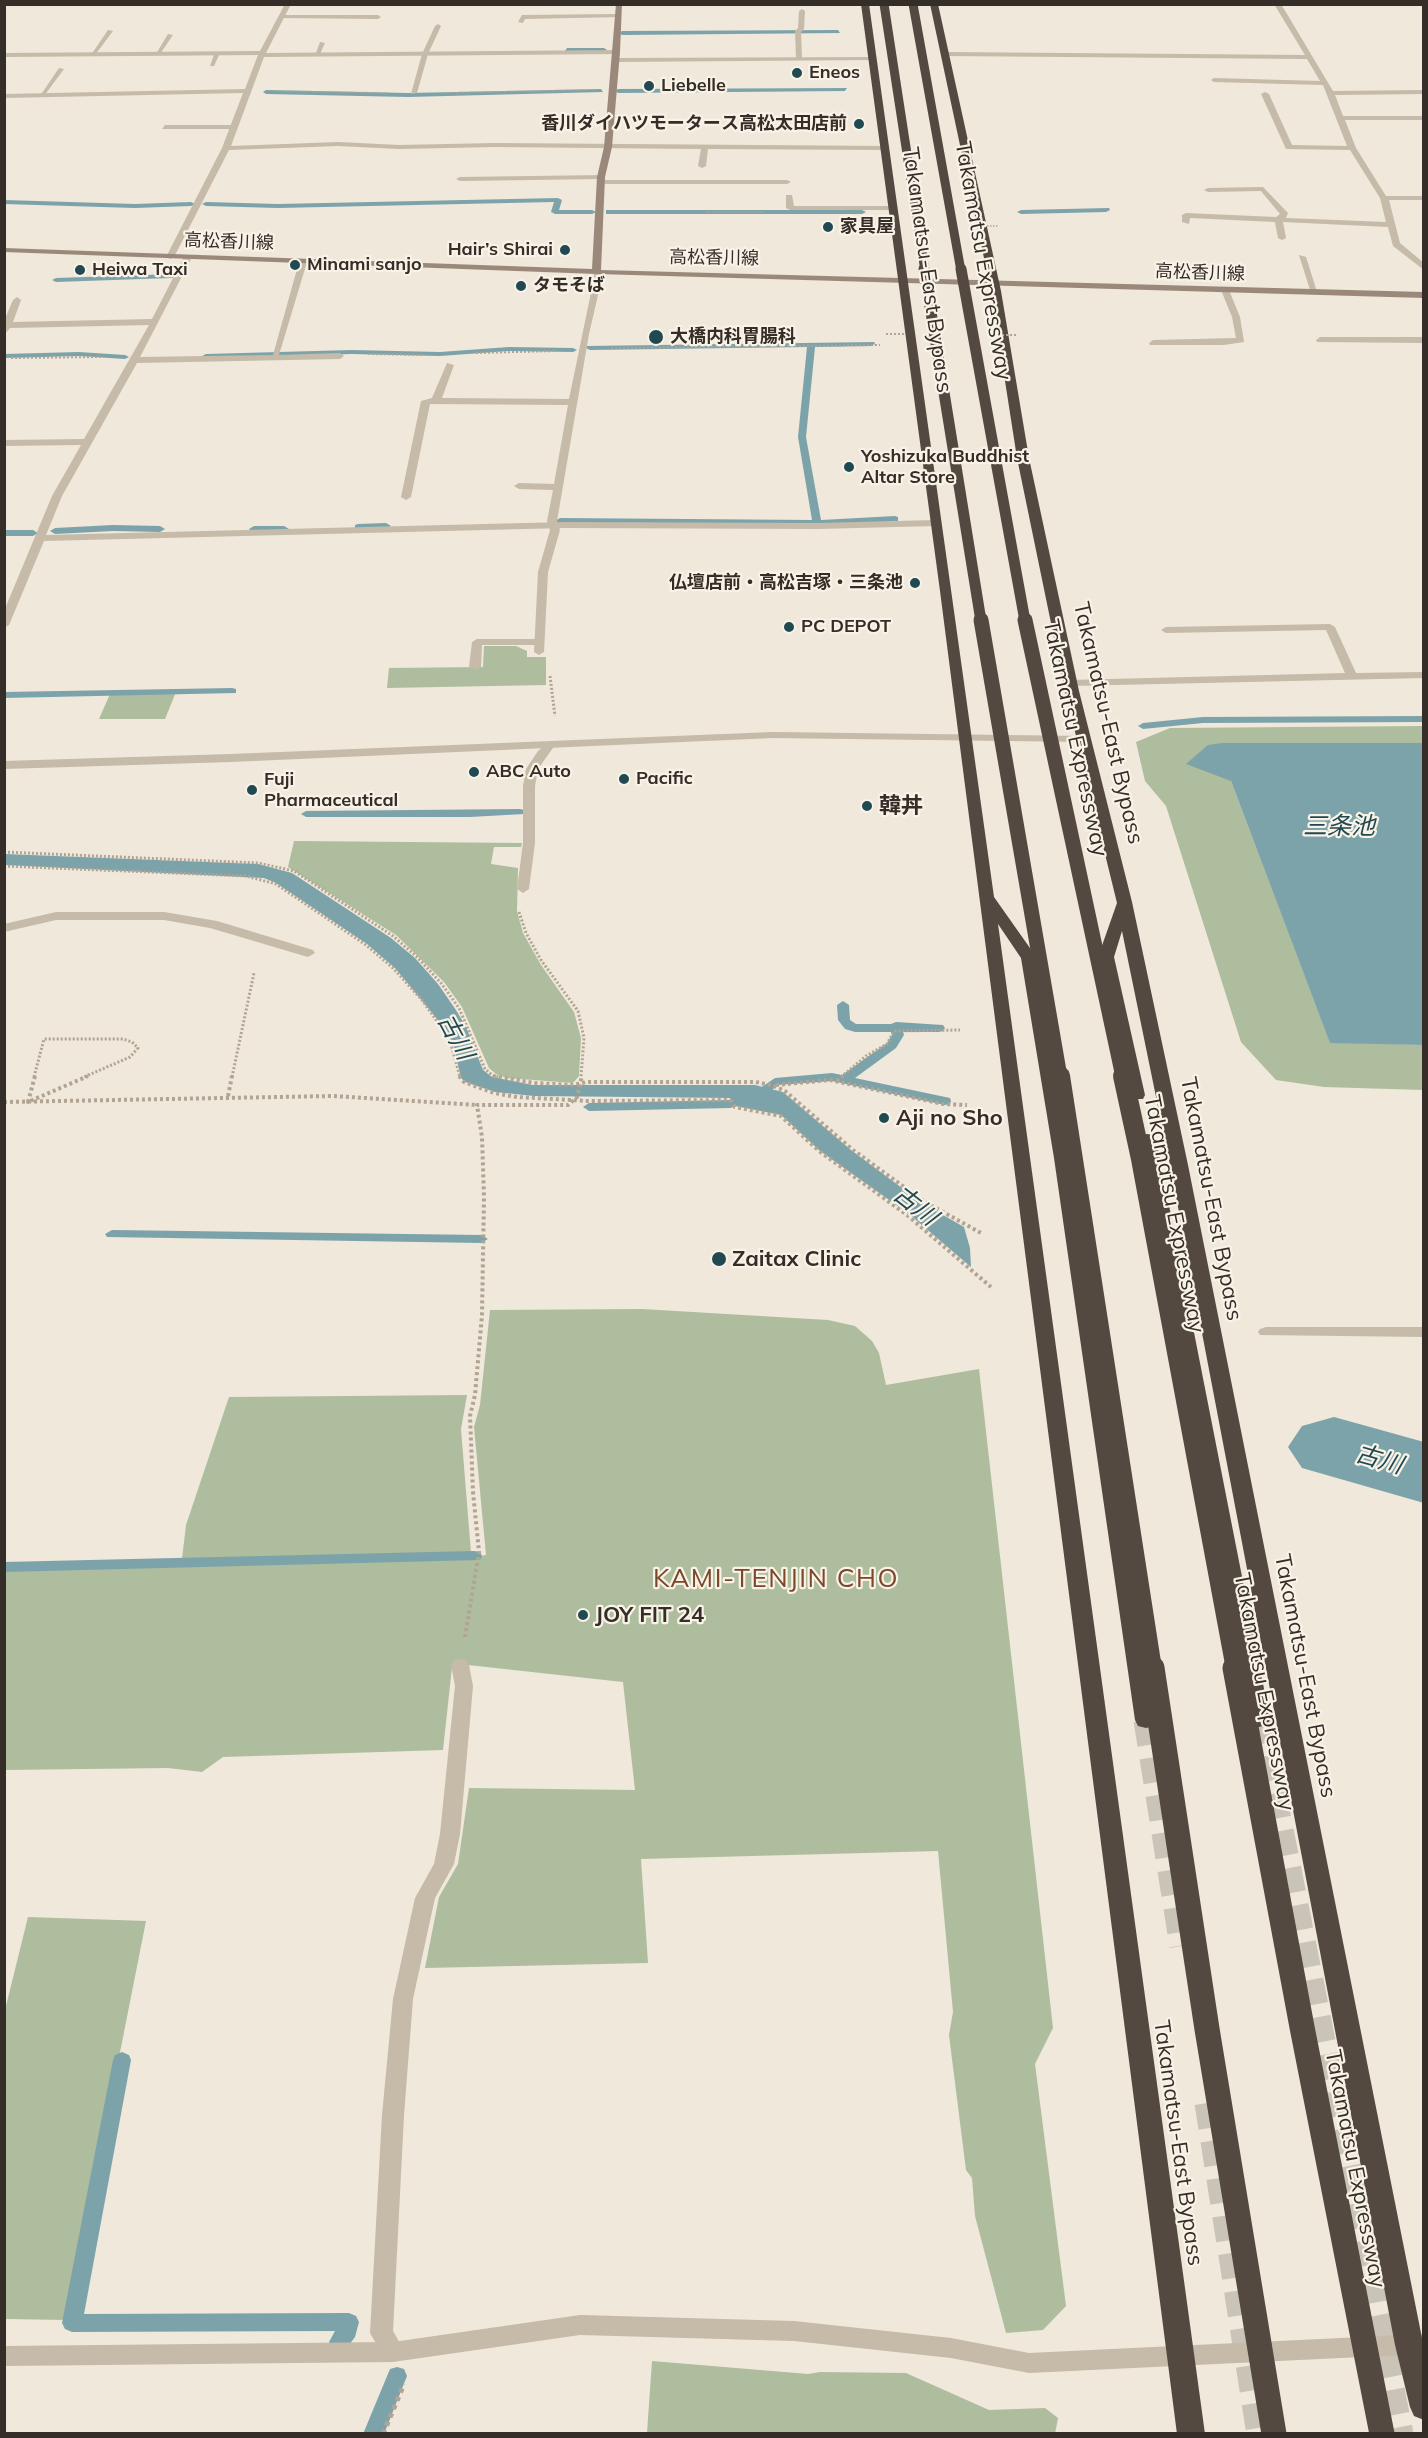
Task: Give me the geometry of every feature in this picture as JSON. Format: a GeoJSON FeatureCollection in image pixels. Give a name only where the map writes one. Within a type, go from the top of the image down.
{"type":"FeatureCollection","features":[{"type":"Feature","properties":{"kind":"highway","name":"Takamatsu-East Bypass"},"geometry":{"type":"LineString","coordinates":[[866,4],[966,736],[1191,2433]]}},
{"type":"Feature","properties":{"kind":"highway"},"geometry":{"type":"LineString","coordinates":[[884,4],[897,99],[988,664],[1074,1159],[1208,2029],[1274,2433]]}},
{"type":"Feature","properties":{"kind":"highway","name":"Takamatsu Expressway"},"geometry":{"type":"LineString","coordinates":[[914,4],[1033,665],[1141,1159],[1302,2027],[1382,2433]]}},
{"type":"Feature","properties":{"kind":"highway","name":"Takamatsu-East Bypass"},"geometry":{"type":"LineString","coordinates":[[934,4],[994,283],[1023,458],[1071,683],[1124,902],[1179,1165],[1416,2345],[1424,2407]]}},
{"type":"Feature","properties":{"kind":"highway"},"geometry":{"type":"LineString","coordinates":[[987,897],[1029,958],[1063,1158],[1146,1720]]}},
{"type":"Feature","properties":{"kind":"highway"},"geometry":{"type":"LineString","coordinates":[[1124,902],[1106,957],[1151,1159],[1258,1719]]}},
{"type":"Feature","properties":{"kind":"main road"},"geometry":{"type":"LineString","coordinates":[[597,272],[595,264],[602,179],[608,147],[617,56],[619,4]]}},
{"type":"Feature","properties":{"kind":"main road","name":"高松香川線"},"geometry":{"type":"LineString","coordinates":[[4,250],[597,272],[903,279],[1424,296]]}},
{"type":"Feature","properties":{"kind":"street"},"geometry":{"type":"LineString","coordinates":[[170,257],[226,148],[262,54],[288,4]]}},
{"type":"Feature","properties":{"kind":"street"},"geometry":{"type":"LineString","coordinates":[[1276,4],[1311,57],[1331,93],[1352,148],[1384,198],[1396,244],[1424,268]]}},
{"type":"Feature","properties":{"kind":"street"},"geometry":{"type":"LineString","coordinates":[[799,58],[798,31],[801,29],[802,11]]}},
{"type":"Feature","properties":{"kind":"street"},"geometry":{"type":"LineString","coordinates":[[521,22],[522,17],[619,16]]}},
{"type":"Feature","properties":{"kind":"street"},"geometry":{"type":"LineString","coordinates":[[282,17],[378,17]]}},
{"type":"Feature","properties":{"kind":"street"},"geometry":{"type":"LineString","coordinates":[[413,93],[425,54],[438,26]]}},
{"type":"Feature","properties":{"kind":"street"},"geometry":{"type":"LineString","coordinates":[[93,54],[110,31]]}},
{"type":"Feature","properties":{"kind":"street"},"geometry":{"type":"LineString","coordinates":[[158,54],[170,35]]}},
{"type":"Feature","properties":{"kind":"street"},"geometry":{"type":"LineString","coordinates":[[317,55],[322,43]]}},
{"type":"Feature","properties":{"kind":"street"},"geometry":{"type":"LineString","coordinates":[[4,55],[217,53],[872,58]]}},
{"type":"Feature","properties":{"kind":"street"},"geometry":{"type":"LineString","coordinates":[[212,65],[217,53]]}},
{"type":"Feature","properties":{"kind":"street"},"geometry":{"type":"LineString","coordinates":[[945,54],[1311,57]]}},
{"type":"Feature","properties":{"kind":"street"},"geometry":{"type":"LineString","coordinates":[[42,95],[61,69]]}},
{"type":"Feature","properties":{"kind":"street"},"geometry":{"type":"LineString","coordinates":[[1214,80],[1325,83]]}},
{"type":"Feature","properties":{"kind":"street"},"geometry":{"type":"LineString","coordinates":[[4,96],[248,91]]}},
{"type":"Feature","properties":{"kind":"street"},"geometry":{"type":"LineString","coordinates":[[1331,93],[1424,92]]}},
{"type":"Feature","properties":{"kind":"street"},"geometry":{"type":"LineString","coordinates":[[1265,94],[1289,147],[1352,148]]}},
{"type":"Feature","properties":{"kind":"street"},"geometry":{"type":"LineString","coordinates":[[1341,118],[1424,118]]}},
{"type":"Feature","properties":{"kind":"street"},"geometry":{"type":"LineString","coordinates":[[165,126],[234,127]]}},
{"type":"Feature","properties":{"kind":"street"},"geometry":{"type":"LineString","coordinates":[[226,148],[338,144],[399,147],[476,145],[885,148]]}},
{"type":"Feature","properties":{"kind":"street"},"geometry":{"type":"LineString","coordinates":[[702,166],[705,147]]}},
{"type":"Feature","properties":{"kind":"street"},"geometry":{"type":"LineString","coordinates":[[460,179],[787,182]]}},
{"type":"Feature","properties":{"kind":"street"},"geometry":{"type":"LineString","coordinates":[[1208,190],[1263,189],[1285,215],[1278,219]]}},
{"type":"Feature","properties":{"kind":"street"},"geometry":{"type":"LineString","coordinates":[[789,197],[790,208],[894,208]]}},
{"type":"Feature","properties":{"kind":"street"},"geometry":{"type":"LineString","coordinates":[[1384,198],[1424,198]]}},
{"type":"Feature","properties":{"kind":"street"},"geometry":{"type":"LineString","coordinates":[[1186,222],[1186,215],[1390,225]]}},
{"type":"Feature","properties":{"kind":"street"},"geometry":{"type":"LineString","coordinates":[[1278,219],[1282,238]]}},
{"type":"Feature","properties":{"kind":"street"},"geometry":{"type":"LineString","coordinates":[[4,626],[42,538],[42,531],[57,496],[155,322],[188,257]]}},
{"type":"Feature","properties":{"kind":"street"},"geometry":{"type":"LineString","coordinates":[[1302,257],[1315,293]]}},
{"type":"Feature","properties":{"kind":"street"},"geometry":{"type":"LineString","coordinates":[[276,353],[303,262]]}},
{"type":"Feature","properties":{"kind":"street"},"geometry":{"type":"LineString","coordinates":[[475,667],[477,642],[539,647],[543,572],[555,530],[552,521],[572,402],[598,278],[597,272]]}},
{"type":"Feature","properties":{"kind":"street"},"geometry":{"type":"LineString","coordinates":[[1153,343],[1240,340],[1236,317],[1225,290]]}},
{"type":"Feature","properties":{"kind":"street"},"geometry":{"type":"LineString","coordinates":[[17,300],[6,329],[155,322]]}},
{"type":"Feature","properties":{"kind":"street"},"geometry":{"type":"LineString","coordinates":[[1320,340],[1424,340]]}},
{"type":"Feature","properties":{"kind":"street"},"geometry":{"type":"LineString","coordinates":[[134,360],[340,356]]}},
{"type":"Feature","properties":{"kind":"street"},"geometry":{"type":"LineString","coordinates":[[436,401],[450,365]]}},
{"type":"Feature","properties":{"kind":"street"},"geometry":{"type":"LineString","coordinates":[[406,497],[426,401],[572,402]]}},
{"type":"Feature","properties":{"kind":"street"},"geometry":{"type":"LineString","coordinates":[[4,443],[88,442]]}},
{"type":"Feature","properties":{"kind":"street"},"geometry":{"type":"LineString","coordinates":[[519,486],[558,487]]}},
{"type":"Feature","properties":{"kind":"street"},"geometry":{"type":"LineString","coordinates":[[42,538],[553,525],[817,526],[936,523]]}},
{"type":"Feature","properties":{"kind":"street"},"geometry":{"type":"LineString","coordinates":[[1166,630],[1330,627],[1352,677]]}},
{"type":"Feature","properties":{"kind":"street"},"geometry":{"type":"LineString","coordinates":[[1071,683],[1424,675]]}},
{"type":"Feature","properties":{"kind":"street"},"geometry":{"type":"LineString","coordinates":[[4,765],[773,735],[1084,739]]}},
{"type":"Feature","properties":{"kind":"street"},"geometry":{"type":"LineString","coordinates":[[522,890],[529,843],[528,786],[532,769],[549,745]]}},
{"type":"Feature","properties":{"kind":"street"},"geometry":{"type":"LineString","coordinates":[[4,928],[56,916],[164,916],[212,924],[308,953]]}},
{"type":"Feature","properties":{"kind":"street"},"geometry":{"type":"LineString","coordinates":[[1266,1332],[1424,1332]]}},
{"type":"Feature","properties":{"kind":"street"},"geometry":{"type":"LineString","coordinates":[[393,2352],[381,2333],[393,2115],[403,1999],[425,1899],[444,1864],[450,1833],[464,1686],[460,1665]]}},
{"type":"Feature","properties":{"kind":"street"},"geometry":{"type":"LineString","coordinates":[[4,2356],[393,2352],[580,2325],[794,2331],[951,2348],[1029,2363],[1416,2345]]}},
{"type":"Feature","properties":{"kind":"path"},"geometry":{"type":"LineString","coordinates":[[248,91],[413,93]]}},
{"type":"Feature","properties":{"kind":"path"},"geometry":{"type":"LineString","coordinates":[[4,358],[87,356],[134,360]]}},
{"type":"Feature","properties":{"kind":"path"},"geometry":{"type":"LineString","coordinates":[[539,647],[549,657],[558,737],[549,745]]}},
{"type":"Feature","properties":{"kind":"path"},"geometry":{"type":"LineString","coordinates":[[4,852],[258,862],[284,867],[294,871],[393,936],[417,957],[441,983],[459,1008],[485,1069],[493,1076],[534,1083],[756,1082],[774,1086],[785,1091],[853,1150],[917,1196],[981,1233]]}},
{"type":"Feature","properties":{"kind":"path"},"geometry":{"type":"LineString","coordinates":[[4,866],[246,876],[276,884],[366,945],[393,968],[422,1000],[444,1031],[452,1048],[460,1079],[464,1082],[494,1093],[517,1097],[588,1101],[730,1100],[735,1107],[781,1116],[819,1151],[908,1215],[991,1287]]}},
{"type":"Feature","properties":{"kind":"path"},"geometry":{"type":"LineString","coordinates":[[4,1102],[228,1096],[365,1096],[477,1105],[568,1105],[577,1097],[582,1075],[582,1028],[578,1011],[541,960],[526,933],[519,912],[518,894],[522,890]]}},
{"type":"Feature","properties":{"kind":"path"},"geometry":{"type":"LineString","coordinates":[[228,1096],[254,973]]}},
{"type":"Feature","properties":{"kind":"path"},"geometry":{"type":"LineString","coordinates":[[836,1081],[866,1056],[887,1044],[894,1031],[960,1030]]}},
{"type":"Feature","properties":{"kind":"path"},"geometry":{"type":"LineString","coordinates":[[123,1039],[132,1042],[138,1048],[130,1057],[28,1102],[44,1040],[123,1039]]}},
{"type":"Feature","properties":{"kind":"path"},"geometry":{"type":"LineString","coordinates":[[774,1086],[836,1081],[943,1104],[967,1104]]}},
{"type":"Feature","properties":{"kind":"path"},"geometry":{"type":"LineString","coordinates":[[460,1665],[479,1552],[473,1492],[470,1416],[475,1395],[482,1315],[484,1197],[482,1137],[477,1105]]}},
{"type":"Feature","properties":{"kind":"path"},"geometry":{"type":"LineString","coordinates":[[383,2433],[407,2376],[393,2352]]}},
{"type":"Feature","properties":{"kind":"green space"},"geometry":{"type":"Polygon","coordinates":[[[484,646],[516,646],[527,651],[527,657],[546,657],[546,685],[387,688],[389,668],[483,667],[484,646]]]}},
{"type":"Feature","properties":{"kind":"green space"},"geometry":{"type":"Polygon","coordinates":[[[176,692],[165,719],[99,719],[110,694],[176,692]]]}},
{"type":"Feature","properties":{"kind":"green space"},"geometry":{"type":"Polygon","coordinates":[[[1423,726],[1423,743],[1208,745],[1231,781],[1330,1042],[1423,1045],[1423,1090],[1324,1087],[1276,1080],[1241,1042],[1166,806],[1145,781],[1136,742],[1170,728],[1423,726]]]}},
{"type":"Feature","properties":{"kind":"green space"},"geometry":{"type":"Polygon","coordinates":[[[294,841],[522,843],[521,847],[494,847],[491,864],[518,868],[517,911],[523,933],[541,965],[574,1012],[581,1038],[579,1076],[573,1083],[507,1078],[496,1074],[489,1068],[462,1007],[444,982],[396,935],[288,867],[294,841]]]}},
{"type":"Feature","properties":{"kind":"green space","name":"JOY FIT 24"},"geometry":{"type":"Polygon","coordinates":[[[642,1309],[828,1320],[855,1326],[872,1341],[879,1353],[886,1385],[979,1369],[1053,2028],[1035,2064],[1066,2306],[1043,2330],[1006,2333],[975,2216],[972,2178],[966,2170],[949,2035],[953,2012],[938,1851],[641,1859],[648,1963],[425,1968],[439,1897],[458,1864],[469,1788],[635,1790],[623,1682],[468,1665],[452,1667],[443,1750],[223,1757],[202,1772],[168,1768],[5,1770],[4,1569],[469,1558],[486,1555],[474,1427],[480,1405],[490,1310],[642,1309]]]}},
{"type":"Feature","properties":{"kind":"green space"},"geometry":{"type":"Polygon","coordinates":[[[467,1395],[461,1429],[471,1553],[182,1559],[186,1525],[229,1397],[467,1395]]]}},
{"type":"Feature","properties":{"kind":"green space"},"geometry":{"type":"Polygon","coordinates":[[[28,1917],[146,1921],[67,2320],[5,2319],[4,2014],[28,1917]]]}},
{"type":"Feature","properties":{"kind":"green space"},"geometry":{"type":"Polygon","coordinates":[[[652,2361],[808,2374],[820,2372],[906,2373],[989,2410],[1045,2408],[1058,2418],[1055,2434],[647,2433],[652,2361]]]}},
{"type":"Feature","properties":{"kind":"water","name":"三条池"},"geometry":{"type":"Polygon","coordinates":[[[1222,743],[1423,743],[1423,1045],[1330,1043],[1231,781],[1186,764],[1208,745],[1222,743]]]}},
{"type":"Feature","properties":{"kind":"water"},"geometry":{"type":"Polygon","coordinates":[[[5,854],[258,864],[292,873],[391,938],[415,958],[438,984],[456,1010],[466,1027],[483,1070],[492,1077],[533,1085],[755,1085],[783,1092],[851,1150],[922,1203],[964,1227],[970,1248],[971,1267],[909,1214],[820,1151],[781,1115],[735,1106],[730,1098],[534,1096],[495,1092],[465,1082],[461,1078],[454,1047],[446,1030],[395,968],[367,944],[276,883],[264,878],[5,865],[5,854]]]}},
{"type":"Feature","properties":{"kind":"waterway"},"geometry":{"type":"LineString","coordinates":[[622,33],[838,32]]}},
{"type":"Feature","properties":{"kind":"waterway"},"geometry":{"type":"LineString","coordinates":[[567,50],[604,50]]}},
{"type":"Feature","properties":{"kind":"waterway"},"geometry":{"type":"LineString","coordinates":[[618,91],[845,89]]}},
{"type":"Feature","properties":{"kind":"waterway"},"geometry":{"type":"LineString","coordinates":[[266,92],[408,95],[601,91]]}},
{"type":"Feature","properties":{"kind":"waterway"},"geometry":{"type":"LineString","coordinates":[[206,204],[278,206],[558,200],[555,212],[592,212]]}},
{"type":"Feature","properties":{"kind":"waterway"},"geometry":{"type":"LineString","coordinates":[[4,202],[135,206],[191,204]]}},
{"type":"Feature","properties":{"kind":"waterway"},"geometry":{"type":"LineString","coordinates":[[1021,212],[1106,210]]}},
{"type":"Feature","properties":{"kind":"waterway"},"geometry":{"type":"LineString","coordinates":[[609,212],[862,212]]}},
{"type":"Feature","properties":{"kind":"waterway"},"geometry":{"type":"LineString","coordinates":[[56,280],[171,276]]}},
{"type":"Feature","properties":{"kind":"waterway"},"geometry":{"type":"LineString","coordinates":[[590,348],[871,344]]}},
{"type":"Feature","properties":{"kind":"waterway"},"geometry":{"type":"LineString","coordinates":[[811,346],[802,437],[817,523]]}},
{"type":"Feature","properties":{"kind":"waterway"},"geometry":{"type":"LineString","coordinates":[[206,356],[352,352],[440,354],[509,349],[573,350]]}},
{"type":"Feature","properties":{"kind":"waterway"},"geometry":{"type":"LineString","coordinates":[[4,356],[79,354],[125,357]]}},
{"type":"Feature","properties":{"kind":"waterway"},"geometry":{"type":"LineString","coordinates":[[817,523],[895,519]]}},
{"type":"Feature","properties":{"kind":"waterway"},"geometry":{"type":"LineString","coordinates":[[560,521],[817,523]]}},
{"type":"Feature","properties":{"kind":"waterway"},"geometry":{"type":"LineString","coordinates":[[358,527],[386,526]]}},
{"type":"Feature","properties":{"kind":"waterway"},"geometry":{"type":"LineString","coordinates":[[55,531],[113,528],[160,529]]}},
{"type":"Feature","properties":{"kind":"waterway"},"geometry":{"type":"LineString","coordinates":[[254,529],[284,529]]}},
{"type":"Feature","properties":{"kind":"waterway"},"geometry":{"type":"LineString","coordinates":[[4,533],[33,533]]}},
{"type":"Feature","properties":{"kind":"waterway"},"geometry":{"type":"LineString","coordinates":[[4,695],[232,691]]}},
{"type":"Feature","properties":{"kind":"waterway"},"geometry":{"type":"LineString","coordinates":[[1143,726],[1203,720],[1424,719]]}},
{"type":"Feature","properties":{"kind":"waterway"},"geometry":{"type":"LineString","coordinates":[[306,814],[520,812]]}},
{"type":"Feature","properties":{"kind":"waterway"},"geometry":{"type":"LineString","coordinates":[[843,1005],[844,1020],[849,1026],[896,1028]]}},
{"type":"Feature","properties":{"kind":"waterway"},"geometry":{"type":"LineString","coordinates":[[844,1080],[892,1045],[898,1035],[896,1028]]}},
{"type":"Feature","properties":{"kind":"waterway"},"geometry":{"type":"LineString","coordinates":[[896,1028],[939,1028]]}},
{"type":"Feature","properties":{"kind":"waterway"},"geometry":{"type":"LineString","coordinates":[[589,1107],[730,1104],[757,1096],[775,1082],[832,1077],[844,1080]]}},
{"type":"Feature","properties":{"kind":"waterway"},"geometry":{"type":"LineString","coordinates":[[844,1080],[945,1101]]}},
{"type":"Feature","properties":{"kind":"waterway"},"geometry":{"type":"LineString","coordinates":[[112,1234],[481,1239]]}},
{"type":"Feature","properties":{"kind":"waterway","name":"古川"},"geometry":{"type":"LineString","coordinates":[[1334,1447],[1424,1473]]}},
{"type":"Feature","properties":{"kind":"waterway"},"geometry":{"type":"LineString","coordinates":[[4,1567],[474,1556]]}},
{"type":"Feature","properties":{"kind":"waterway"},"geometry":{"type":"LineString","coordinates":[[122,2060],[72,2323],[349,2322],[348,2330],[339,2342]]}},
{"type":"Feature","properties":{"kind":"waterway"},"geometry":{"type":"LineString","coordinates":[[373,2434],[397,2376]]}},
{"type":"Feature","properties":{"kind":"tunnel"},"geometry":{"type":"LineString","coordinates":[[1259,1719],[1401,2434]]}},
{"type":"Feature","properties":{"kind":"tunnel"},"geometry":{"type":"LineString","coordinates":[[1146,1720],[1182,1946]]}},
{"type":"Feature","properties":{"kind":"tunnel"},"geometry":{"type":"LineString","coordinates":[[1207,2103],[1259,2434]]}},
{"type":"Feature","properties":{"kind":"place","name":"Eneos"},"geometry":{"type":"Point","coordinates":[797,73]}},
{"type":"Feature","properties":{"kind":"place","name":"Liebelle"},"geometry":{"type":"Point","coordinates":[649,86]}},
{"type":"Feature","properties":{"kind":"place","name":"香川ダイハツモータース高松太田店前"},"geometry":{"type":"Point","coordinates":[859,124]}},
{"type":"Feature","properties":{"kind":"place","name":"家具屋"},"geometry":{"type":"Point","coordinates":[828,227]}},
{"type":"Feature","properties":{"kind":"place","name":"Hair’s Shirai"},"geometry":{"type":"Point","coordinates":[565,250]}},
{"type":"Feature","properties":{"kind":"place","name":"Minami sanjo"},"geometry":{"type":"Point","coordinates":[295,265]}},
{"type":"Feature","properties":{"kind":"place","name":"Heiwa Taxi"},"geometry":{"type":"Point","coordinates":[80,270]}},
{"type":"Feature","properties":{"kind":"place","name":"タモそば"},"geometry":{"type":"Point","coordinates":[521,286]}},
{"type":"Feature","properties":{"kind":"place","name":"大橋内科胃腸科"},"geometry":{"type":"Point","coordinates":[656,337]}},
{"type":"Feature","properties":{"kind":"place","name":"Yoshizuka Buddhist Altar Store"},"geometry":{"type":"Point","coordinates":[849,467]}},
{"type":"Feature","properties":{"kind":"place","name":"仏壇店前・高松吉塚・三条池"},"geometry":{"type":"Point","coordinates":[915,583]}},
{"type":"Feature","properties":{"kind":"place","name":"PC DEPOT"},"geometry":{"type":"Point","coordinates":[789,627]}},
{"type":"Feature","properties":{"kind":"place","name":"ABC Auto"},"geometry":{"type":"Point","coordinates":[474,772]}},
{"type":"Feature","properties":{"kind":"place","name":"Pacific"},"geometry":{"type":"Point","coordinates":[624,779]}},
{"type":"Feature","properties":{"kind":"place","name":"Fuji Pharmaceutical"},"geometry":{"type":"Point","coordinates":[252,790]}},
{"type":"Feature","properties":{"kind":"place","name":"韓丼"},"geometry":{"type":"Point","coordinates":[867,806]}},
{"type":"Feature","properties":{"kind":"place","name":"Aji no Sho"},"geometry":{"type":"Point","coordinates":[884,1118]}},
{"type":"Feature","properties":{"kind":"place","name":"Zaitax Clinic"},"geometry":{"type":"Point","coordinates":[719,1259]}},
{"type":"Feature","properties":{"kind":"place","name":"JOY FIT 24"},"geometry":{"type":"Point","coordinates":[583,1615]}},
{"type":"Feature","properties":{"kind":"district","name":"KAMI-TENJIN CHO"},"geometry":{"type":"Point","coordinates":[776,1579]}}]}
